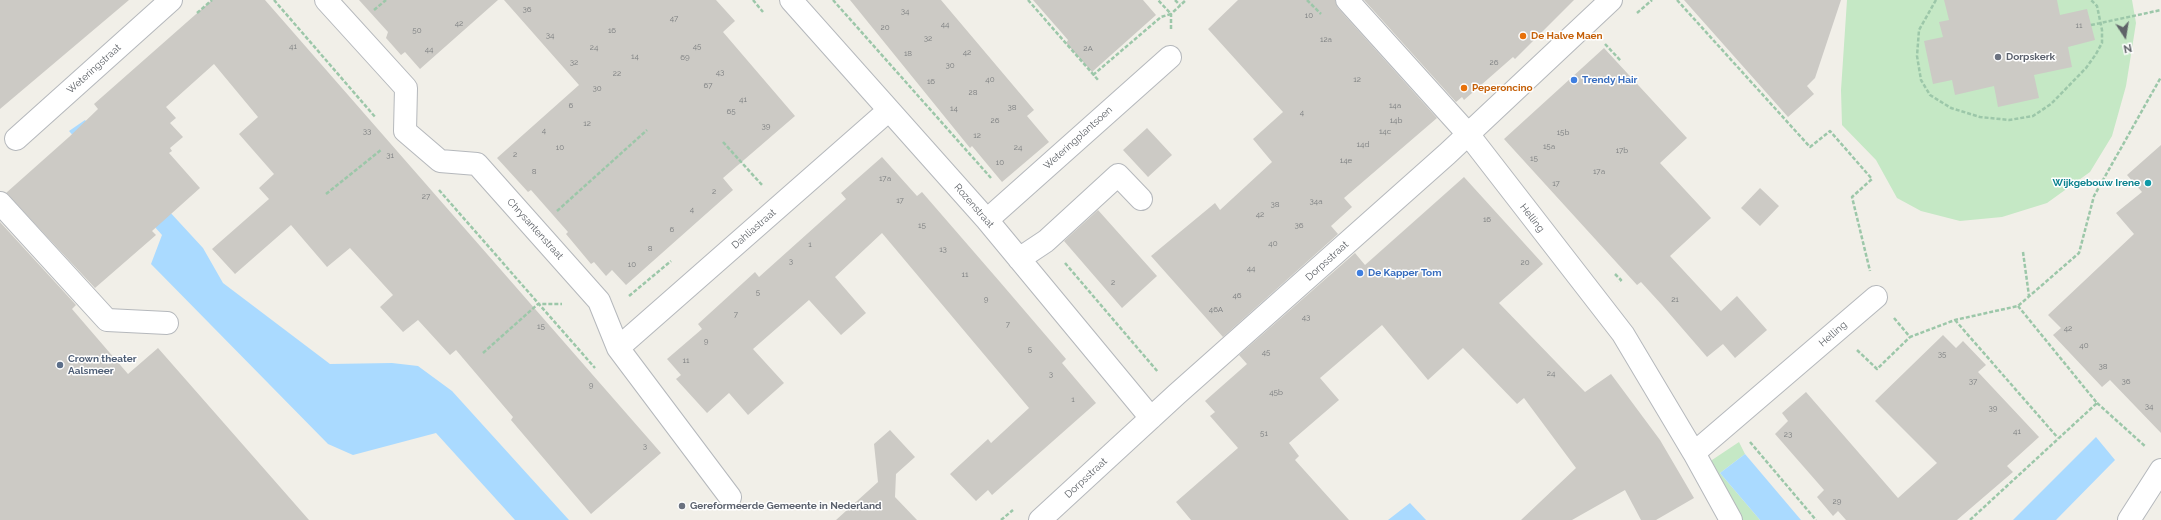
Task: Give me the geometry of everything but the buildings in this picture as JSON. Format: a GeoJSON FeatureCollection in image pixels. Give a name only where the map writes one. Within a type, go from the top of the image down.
{"type":"FeatureCollection","features":[{"type":"Feature","properties":{"kind":"street","name":"Weteringstraat"},"geometry":{"type":"LineString","coordinates":[[16,139],[171,0]]}},
{"type":"Feature","properties":{"kind":"street"},"geometry":{"type":"LineString","coordinates":[[326,0],[406,88],[400,135],[440,161]]}},
{"type":"Feature","properties":{"kind":"street","name":"Rozenstraat"},"geometry":{"type":"LineString","coordinates":[[791,0],[987,220],[1151,418]]}},
{"type":"Feature","properties":{"kind":"street","name":"Helling"},"geometry":{"type":"LineString","coordinates":[[1347,0],[1468,134],[1623,334],[1694,453],[1731,520]]}},
{"type":"Feature","properties":{"kind":"street","name":"Dorpsstraat"},"geometry":{"type":"LineString","coordinates":[[1040,520],[1151,418],[1468,134],[1612,0]]}},
{"type":"Feature","properties":{"kind":"street","name":"Weteringplantsoen"},"geometry":{"type":"LineString","coordinates":[[987,220],[1170,57]]}},
{"type":"Feature","properties":{"kind":"street","name":"Dahliastraat"},"geometry":{"type":"LineString","coordinates":[[618,348],[889,110]]}},
{"type":"Feature","properties":{"kind":"street","name":"Chrysantenstraat"},"geometry":{"type":"LineString","coordinates":[[440,161],[477,164],[600,303],[618,348],[730,497]]}},
{"type":"Feature","properties":{"kind":"street"},"geometry":{"type":"LineString","coordinates":[[1019,259],[1046,241],[1118,175],[1142,199]]}},
{"type":"Feature","properties":{"kind":"street"},"geometry":{"type":"LineString","coordinates":[[0,203],[107,320],[167,323]]}},
{"type":"Feature","properties":{"kind":"street","name":"Helling"},"geometry":{"type":"LineString","coordinates":[[1694,453],[1876,297]]}},
{"type":"Feature","properties":{"kind":"street"},"geometry":{"type":"LineString","coordinates":[[2129,520],[2161,470]]}},
{"type":"Feature","properties":{"kind":"path"},"geometry":{"type":"LineString","coordinates":[[274,0],[400,135],[326,194]]}},
{"type":"Feature","properties":{"kind":"path"},"geometry":{"type":"LineString","coordinates":[[1028,0],[1118,103]]}},
{"type":"Feature","properties":{"kind":"path"},"geometry":{"type":"LineString","coordinates":[[1158,0],[1171,14],[1170,57]]}},
{"type":"Feature","properties":{"kind":"path"},"geometry":{"type":"LineString","coordinates":[[1175,0],[1180,5]]}},
{"type":"Feature","properties":{"kind":"path"},"geometry":{"type":"LineString","coordinates":[[1093,75],[1161,17],[1171,14],[1186,0]]}},
{"type":"Feature","properties":{"kind":"path"},"geometry":{"type":"LineString","coordinates":[[1677,0],[1810,147],[1830,130],[1872,179],[1852,197],[1876,297],[1910,337]]}},
{"type":"Feature","properties":{"kind":"path"},"geometry":{"type":"LineString","coordinates":[[1936,0],[1919,30],[1917,56],[1921,80],[1930,95],[1951,108],[1980,117],[2009,120],[2033,116],[2051,104],[2080,74],[2096,54],[2102,43],[2101,23],[2097,6],[2091,0]]}},
{"type":"Feature","properties":{"kind":"path"},"geometry":{"type":"LineString","coordinates":[[2091,25],[2161,10]]}},
{"type":"Feature","properties":{"kind":"path"},"geometry":{"type":"LineString","coordinates":[[1603,43],[1621,60]]}},
{"type":"Feature","properties":{"kind":"path"},"geometry":{"type":"LineString","coordinates":[[1854,346],[1877,369],[1910,337],[1955,320],[2018,306],[2029,297],[2079,253],[2094,196],[2161,77]]}},
{"type":"Feature","properties":{"kind":"path"},"geometry":{"type":"LineString","coordinates":[[535,229],[647,130]]}},
{"type":"Feature","properties":{"kind":"path"},"geometry":{"type":"LineString","coordinates":[[723,142],[761,184],[794,194]]}},
{"type":"Feature","properties":{"kind":"path"},"geometry":{"type":"LineString","coordinates":[[440,161],[428,178],[600,374]]}},
{"type":"Feature","properties":{"kind":"path"},"geometry":{"type":"LineString","coordinates":[[755,190],[761,184]]}},
{"type":"Feature","properties":{"kind":"path"},"geometry":{"type":"LineString","coordinates":[[2023,252],[2029,297]]}},
{"type":"Feature","properties":{"kind":"path"},"geometry":{"type":"LineString","coordinates":[[483,353],[538,304],[621,302],[676,256]]}},
{"type":"Feature","properties":{"kind":"path"},"geometry":{"type":"LineString","coordinates":[[2018,306],[2097,403],[2148,449],[2152,445]]}},
{"type":"Feature","properties":{"kind":"path"},"geometry":{"type":"LineString","coordinates":[[1955,320],[2058,438]]}},
{"type":"Feature","properties":{"kind":"path"},"geometry":{"type":"LineString","coordinates":[[1970,520],[2097,403]]}},
{"type":"Feature","properties":{"kind":"path"},"geometry":{"type":"LineString","coordinates":[[1732,422],[1816,520]]}},
{"type":"Feature","properties":{"kind":"path"},"geometry":{"type":"LineString","coordinates":[[1001,520],[1019,505]]}},
{"type":"Feature","properties":{"kind":"green space"},"geometry":{"type":"Polygon","coordinates":[[[1847,0],[2132,0],[2136,23],[2126,86],[2112,136],[2090,172],[2047,203],[2002,217],[1960,221],[1921,211],[1897,198],[1876,160],[1842,125],[1841,90],[1847,0]]]}},
{"type":"Feature","properties":{"kind":"green space"},"geometry":{"type":"Polygon","coordinates":[[[1739,442],[1745,454],[1720,473],[1760,520],[1739,520],[1710,468],[1712,460],[1739,442]]]}},
{"type":"Feature","properties":{"kind":"water"},"geometry":{"type":"Polygon","coordinates":[[[85,120],[203,248],[223,283],[330,364],[392,363],[418,366],[452,391],[569,520],[515,520],[436,433],[353,455],[328,444],[151,264],[162,235],[69,131],[85,120]]]}},
{"type":"Feature","properties":{"kind":"water"},"geometry":{"type":"Polygon","coordinates":[[[2096,437],[2115,460],[2056,520],[2013,520],[2096,437]]]}},
{"type":"Feature","properties":{"kind":"water"},"geometry":{"type":"Polygon","coordinates":[[[1745,454],[1801,520],[1760,520],[1720,473],[1745,454]]]}},
{"type":"Feature","properties":{"kind":"water"},"geometry":{"type":"Polygon","coordinates":[[[1410,503],[1426,520],[1388,520],[1410,503]]]}},
{"type":"Feature","properties":{"kind":"place","name":"De Halve Maen"},"geometry":{"type":"Point","coordinates":[1523,36]}},
{"type":"Feature","properties":{"kind":"place","name":"Dorpskerk"},"geometry":{"type":"Point","coordinates":[1998,57]}},
{"type":"Feature","properties":{"kind":"place","name":"Trendy Hair"},"geometry":{"type":"Point","coordinates":[1574,80]}},
{"type":"Feature","properties":{"kind":"place","name":"Peperoncino"},"geometry":{"type":"Point","coordinates":[1464,88]}},
{"type":"Feature","properties":{"kind":"place","name":"Wijkgebouw Irene"},"geometry":{"type":"Point","coordinates":[2148,183]}},
{"type":"Feature","properties":{"kind":"place","name":"De Kapper Tom"},"geometry":{"type":"Point","coordinates":[1360,273]}},
{"type":"Feature","properties":{"kind":"place","name":"Crown theater Aalsmeer"},"geometry":{"type":"Point","coordinates":[60,365]}},
{"type":"Feature","properties":{"kind":"place","name":"Gereformeerde Gemeente in Nederland"},"geometry":{"type":"Point","coordinates":[682,506]}}]}
